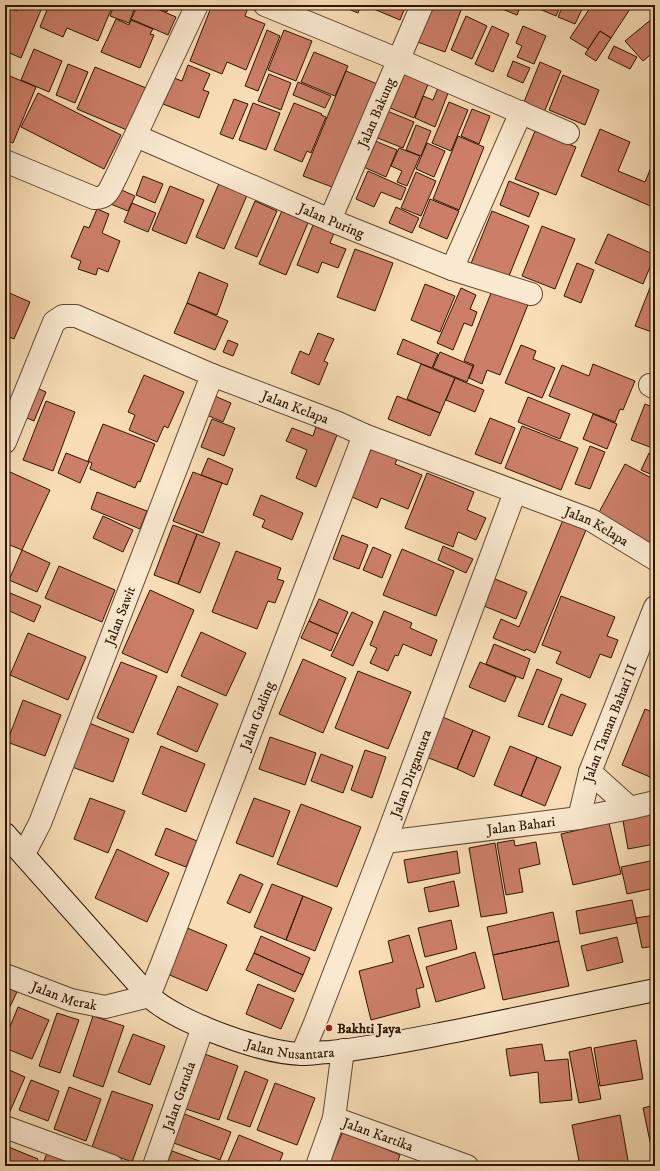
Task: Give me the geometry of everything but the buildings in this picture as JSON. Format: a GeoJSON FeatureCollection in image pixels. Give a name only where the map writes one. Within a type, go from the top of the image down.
{"type":"FeatureCollection","features":[{"type":"Feature","properties":{"kind":"street"},"geometry":{"type":"LineString","coordinates":[[5,161],[94,198],[106,196],[136,136],[197,5]]}},
{"type":"Feature","properties":{"kind":"street"},"geometry":{"type":"LineString","coordinates":[[265,5],[399,60],[568,133]]}},
{"type":"Feature","properties":{"kind":"street","name":"Jalan Bakung"},"geometry":{"type":"LineString","coordinates":[[330,220],[422,5]]}},
{"type":"Feature","properties":{"kind":"street"},"geometry":{"type":"LineString","coordinates":[[452,269],[521,112]]}},
{"type":"Feature","properties":{"kind":"street","name":"Jalan Puring"},"geometry":{"type":"LineString","coordinates":[[136,136],[330,220],[452,269],[531,294]]}},
{"type":"Feature","properties":{"kind":"street","name":"Jalan Kelapa"},"geometry":{"type":"LineString","coordinates":[[5,442],[54,322],[63,316],[76,316],[212,375],[338,423],[364,435],[591,520],[655,559]]}},
{"type":"Feature","properties":{"kind":"street","name":"Jalan Sawit"},"geometry":{"type":"LineString","coordinates":[[24,854],[40,823],[212,375]]}},
{"type":"Feature","properties":{"kind":"street","name":"Jalan Gading"},"geometry":{"type":"LineString","coordinates":[[149,996],[364,435]]}},
{"type":"Feature","properties":{"kind":"street","name":"Jalan Dirgantara"},"geometry":{"type":"LineString","coordinates":[[302,1054],[316,1023],[385,842],[515,492]]}},
{"type":"Feature","properties":{"kind":"street","name":"Jalan Taman Bahari II"},"geometry":{"type":"LineString","coordinates":[[579,818],[590,772],[655,608]]}},
{"type":"Feature","properties":{"kind":"street"},"geometry":{"type":"LineString","coordinates":[[590,772],[630,808]]}},
{"type":"Feature","properties":{"kind":"street","name":"Jalan Bahari"},"geometry":{"type":"LineString","coordinates":[[385,842],[579,818],[655,802]]}},
{"type":"Feature","properties":{"kind":"street","name":"Jalan Nusantara"},"geometry":{"type":"LineString","coordinates":[[5,834],[157,1004],[175,1015],[203,1027],[234,1039],[272,1050],[302,1054],[394,1043],[655,990]]}},
{"type":"Feature","properties":{"kind":"street","name":"Jalan Merak"},"geometry":{"type":"LineString","coordinates":[[5,975],[71,1000],[105,1008],[149,996]]}},
{"type":"Feature","properties":{"kind":"street","name":"Jalan Garuda"},"geometry":{"type":"LineString","coordinates":[[154,1166],[203,1027]]}},
{"type":"Feature","properties":{"kind":"street"},"geometry":{"type":"LineString","coordinates":[[317,1166],[334,1118],[343,1050]]}},
{"type":"Feature","properties":{"kind":"street","name":"Jalan Kartika"},"geometry":{"type":"LineString","coordinates":[[334,1118],[467,1166]]}},
{"type":"Feature","properties":{"kind":"street"},"geometry":{"type":"LineString","coordinates":[[5,1127],[112,1166]]}},
{"type":"Feature","properties":{"kind":"place","name":"Bakhti Jaya"},"geometry":{"type":"Point","coordinates":[329,1028]}}]}
